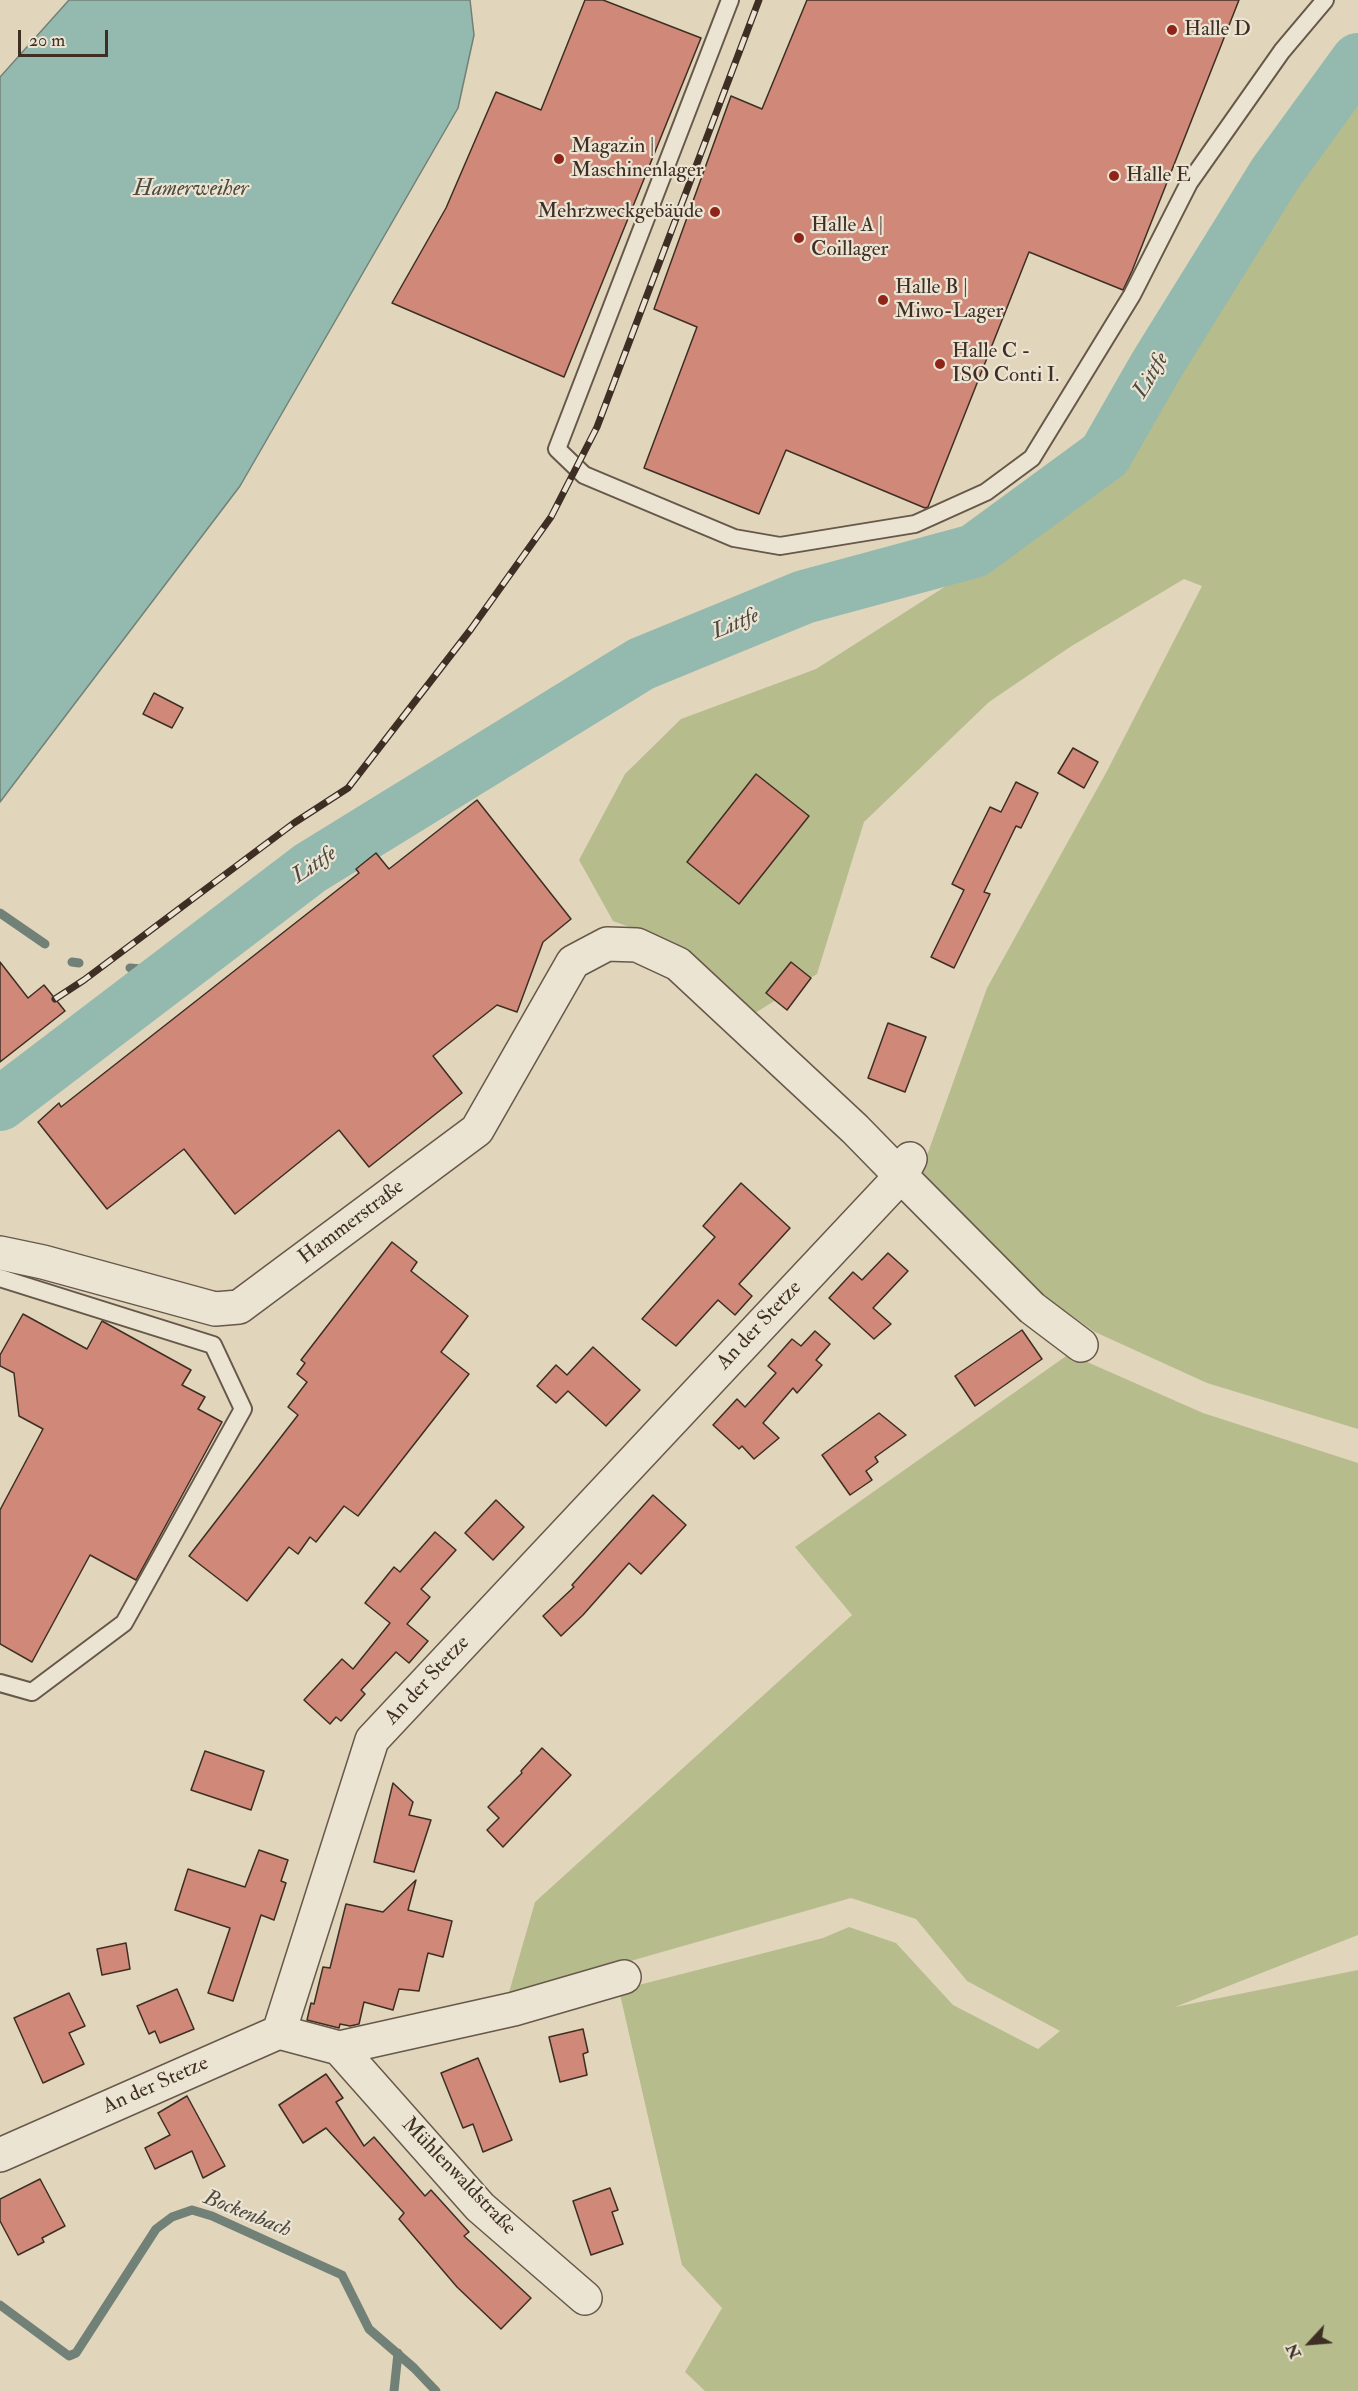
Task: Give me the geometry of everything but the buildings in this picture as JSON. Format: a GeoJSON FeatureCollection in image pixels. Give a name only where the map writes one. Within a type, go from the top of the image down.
{"type":"FeatureCollection","features":[{"type":"Feature","properties":{"kind":"street","name":"Hammerstraße"},"geometry":{"type":"LineString","coordinates":[[1,1262],[43,1262],[214,1309],[238,1307],[477,1130],[573,962],[607,944],[637,945],[678,964],[855,1129],[906,1167]]}},
{"type":"Feature","properties":{"kind":"street"},"geometry":{"type":"LineString","coordinates":[[906,1167],[1032,1308],[1081,1345]]}},
{"type":"Feature","properties":{"kind":"street","name":"An der Stetze"},"geometry":{"type":"LineString","coordinates":[[0,2155],[279,2032],[372,1740],[906,1167]]}},
{"type":"Feature","properties":{"kind":"street"},"geometry":{"type":"LineString","coordinates":[[279,2032],[339,2048],[514,2009],[624,1977]]}},
{"type":"Feature","properties":{"kind":"street","name":"Mühlenwaldstraße"},"geometry":{"type":"LineString","coordinates":[[339,2048],[480,2207],[585,2298]]}},
{"type":"Feature","properties":{"kind":"lane"},"geometry":{"type":"LineString","coordinates":[[730,0],[557,449],[584,475],[734,538],[780,546],[915,524],[986,492],[1032,458],[1132,295],[1189,183],[1282,51],[1325,0]]}},
{"type":"Feature","properties":{"kind":"lane"},"geometry":{"type":"LineString","coordinates":[[0,1683],[32,1692],[124,1623],[243,1409],[213,1345],[1,1262]]}},
{"type":"Feature","properties":{"kind":"green space"},"geometry":{"type":"Polygon","coordinates":[[[1358,72],[1358,1429],[1207,1383],[1095,1332],[1034,1289],[921,1172],[987,988],[1107,771],[1202,586],[1184,579],[1070,647],[989,702],[864,822],[817,974],[752,1015],[670,942],[613,921],[579,860],[625,774],[681,719],[816,669],[1029,533],[1203,251],[1358,72]]]}},
{"type":"Feature","properties":{"kind":"green space"},"geometry":{"type":"Polygon","coordinates":[[[1069,1354],[1203,1413],[1358,1463],[1358,1935],[1175,2007],[1358,1970],[1358,2391],[705,2391],[685,2372],[722,2308],[682,2265],[619,1990],[823,1938],[849,1927],[896,1943],[953,2005],[1038,2049],[1060,2031],[967,1981],[916,1919],[851,1898],[508,1996],[535,1902],[852,1615],[795,1547],[1069,1354]]]}},
{"type":"Feature","properties":{"kind":"water","name":"Hamerweiher"},"geometry":{"type":"Polygon","coordinates":[[[69,0],[470,0],[474,35],[458,108],[240,486],[0,802],[0,77],[69,0]]]}},
{"type":"Feature","properties":{"kind":"waterway","name":"Littfe"},"geometry":{"type":"LineString","coordinates":[[0,1104],[310,868],[641,664],[804,597],[974,551],[1105,455],[1156,366],[1275,174],[1358,60]]}},
{"type":"Feature","properties":{"kind":"waterway"},"geometry":{"type":"LineString","coordinates":[[0,913],[45,944]]}},
{"type":"Feature","properties":{"kind":"waterway"},"geometry":{"type":"LineString","coordinates":[[72,962],[79,963]]}},
{"type":"Feature","properties":{"kind":"waterway"},"geometry":{"type":"LineString","coordinates":[[130,968],[173,972]]}},
{"type":"Feature","properties":{"kind":"waterway","name":"Bockenbach"},"geometry":{"type":"LineString","coordinates":[[0,2305],[69,2356],[76,2353],[156,2229],[172,2217],[192,2210],[212,2216],[342,2275],[369,2329],[414,2368],[436,2391]]}},
{"type":"Feature","properties":{"kind":"waterway"},"geometry":{"type":"LineString","coordinates":[[394,2391],[398,2353]]}},
{"type":"Feature","properties":{"kind":"railway"},"geometry":{"type":"LineString","coordinates":[[55,999],[84,980],[294,823],[348,788],[471,629],[551,517],[597,427],[759,0]]}},
{"type":"Feature","properties":{"kind":"place","name":"Halle D"},"geometry":{"type":"Point","coordinates":[1172,30]}},
{"type":"Feature","properties":{"kind":"place","name":"Magazin | Maschinenlager"},"geometry":{"type":"Point","coordinates":[559,159]}},
{"type":"Feature","properties":{"kind":"place","name":"Halle E"},"geometry":{"type":"Point","coordinates":[1114,176]}},
{"type":"Feature","properties":{"kind":"place","name":"Mehrzweckgebäude"},"geometry":{"type":"Point","coordinates":[715,212]}},
{"type":"Feature","properties":{"kind":"place","name":"Halle A | Coillager"},"geometry":{"type":"Point","coordinates":[799,238]}},
{"type":"Feature","properties":{"kind":"place","name":"Halle B | Miwo-Lager"},"geometry":{"type":"Point","coordinates":[883,300]}},
{"type":"Feature","properties":{"kind":"place","name":"Halle C - ISO Conti I."},"geometry":{"type":"Point","coordinates":[940,364]}}]}
